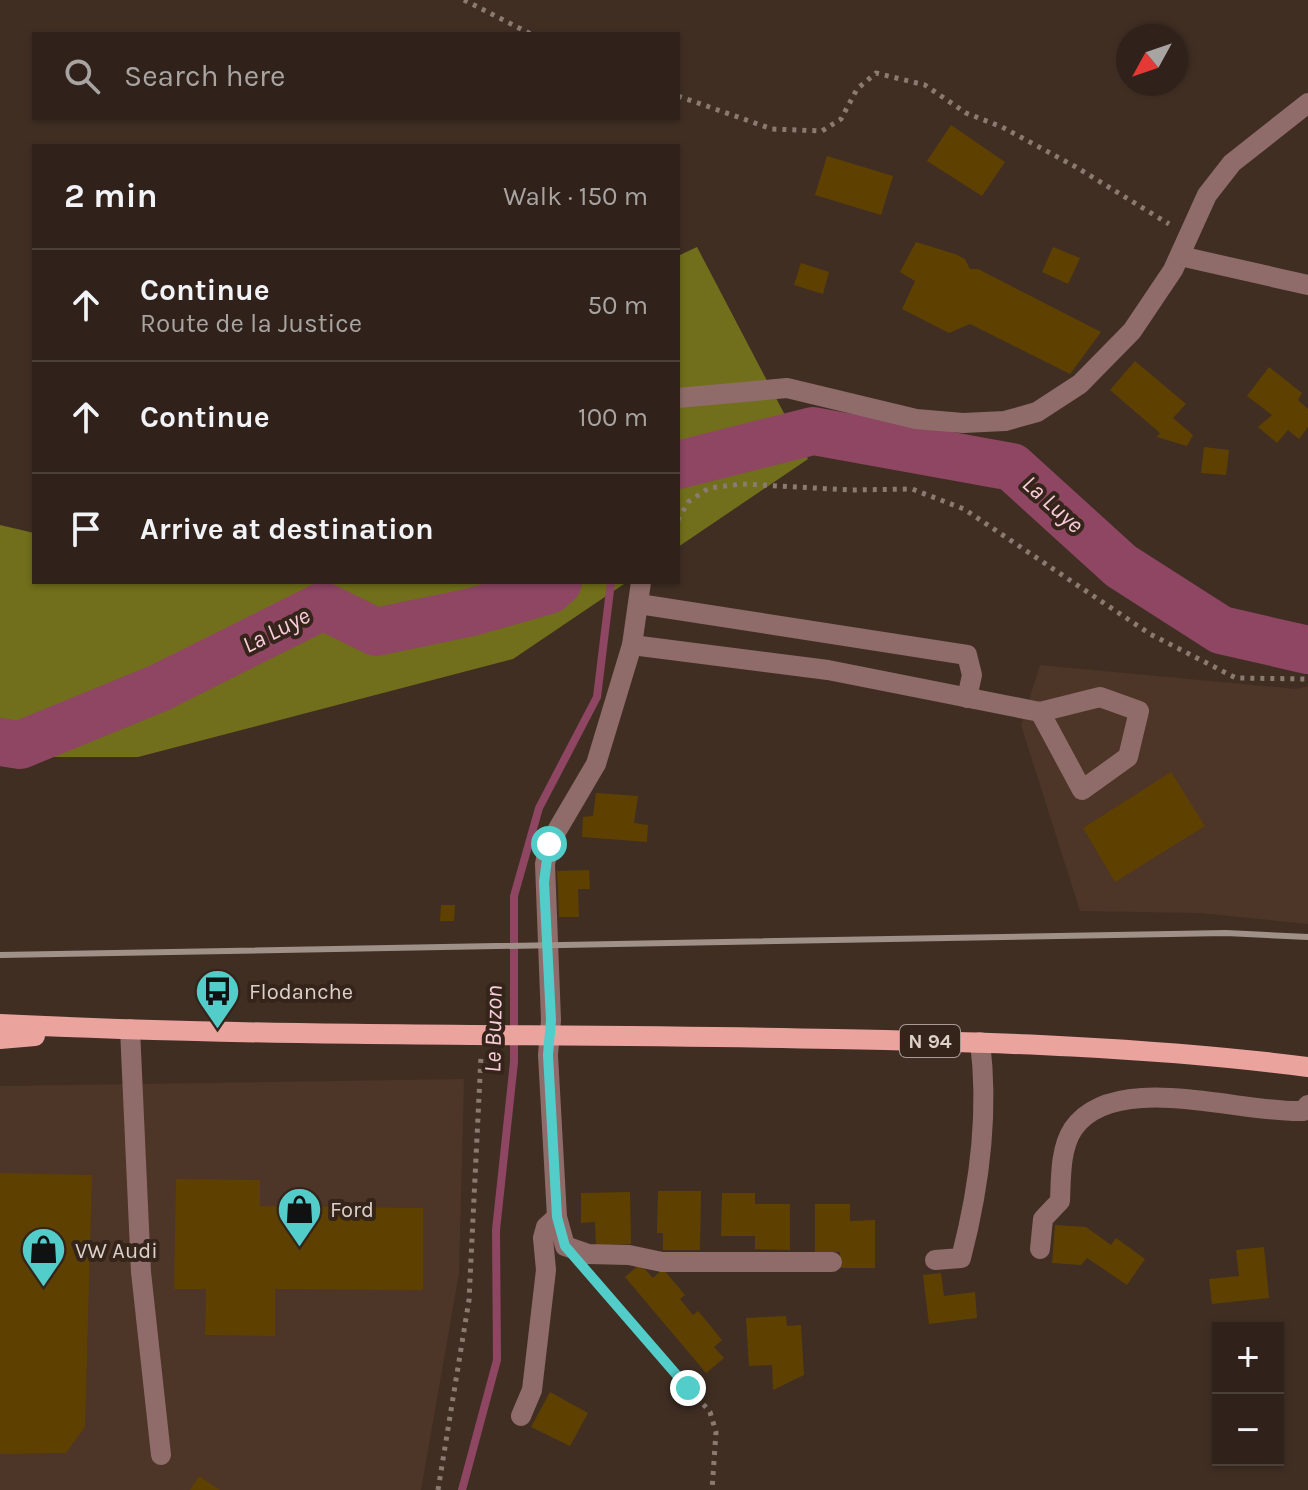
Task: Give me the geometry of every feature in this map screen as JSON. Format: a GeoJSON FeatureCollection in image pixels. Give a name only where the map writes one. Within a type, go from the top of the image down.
{"type":"FeatureCollection","features":[{"type":"Feature","properties":{"kind":"main road","name":"N 94"},"geometry":{"type":"LineString","coordinates":[[0,1024],[98,1029],[980,1042],[1192,1053],[1308,1067]]}},
{"type":"Feature","properties":{"kind":"main road","name":"N 94"},"geometry":{"type":"LineString","coordinates":[[0,1039],[98,1029]]}},
{"type":"Feature","properties":{"kind":"street"},"geometry":{"type":"LineString","coordinates":[[680,398],[787,388],[916,419],[963,423],[1005,421],[1037,412],[1080,384],[1132,331],[1158,295],[1180,256],[1207,195],[1232,163],[1308,103]]}},
{"type":"Feature","properties":{"kind":"street"},"geometry":{"type":"LineString","coordinates":[[1180,256],[1308,285]]}},
{"type":"Feature","properties":{"kind":"street"},"geometry":{"type":"LineString","coordinates":[[641,584],[632,645],[596,764],[547,854],[540,1034],[548,1055],[557,1217],[565,1246],[588,1254],[629,1255],[662,1262],[832,1262]]}},
{"type":"Feature","properties":{"kind":"street"},"geometry":{"type":"LineString","coordinates":[[639,604],[967,655],[972,675],[967,698]]}},
{"type":"Feature","properties":{"kind":"street"},"geometry":{"type":"LineString","coordinates":[[632,645],[828,670],[1040,712],[1100,697],[1139,711],[1128,757],[1082,790],[1040,712]]}},
{"type":"Feature","properties":{"kind":"street"},"geometry":{"type":"LineString","coordinates":[[130,1029],[141,1272],[161,1455]]}},
{"type":"Feature","properties":{"kind":"street"},"geometry":{"type":"LineString","coordinates":[[935,1260],[961,1258],[969,1228],[984,1113],[980,1042]]}},
{"type":"Feature","properties":{"kind":"street"},"geometry":{"type":"LineString","coordinates":[[1040,1249],[1043,1219],[1060,1201],[1062,1160],[1072,1131],[1092,1109],[1119,1100],[1194,1100],[1279,1112],[1303,1111],[1308,1105]]}},
{"type":"Feature","properties":{"kind":"street"},"geometry":{"type":"LineString","coordinates":[[521,1416],[532,1390],[546,1270],[543,1238],[546,1227],[557,1217]]}},
{"type":"Feature","properties":{"kind":"path"},"geometry":{"type":"LineString","coordinates":[[464,0],[527,32]]}},
{"type":"Feature","properties":{"kind":"path"},"geometry":{"type":"LineString","coordinates":[[680,97],[772,129],[822,131],[841,119],[857,89],[876,73],[901,77],[925,85],[966,113],[1002,127],[1188,232]]}},
{"type":"Feature","properties":{"kind":"path"},"geometry":{"type":"LineString","coordinates":[[680,516],[688,502],[709,488],[742,484],[851,490],[912,489],[964,509],[1150,634],[1236,678],[1308,679]]}},
{"type":"Feature","properties":{"kind":"path"},"geometry":{"type":"LineString","coordinates":[[438,1490],[469,1300],[492,1035]]}},
{"type":"Feature","properties":{"kind":"path"},"geometry":{"type":"LineString","coordinates":[[565,1246],[710,1412],[716,1432],[712,1490]]}},
{"type":"Feature","properties":{"kind":"shaded area"},"geometry":{"type":"Polygon","coordinates":[[[697,247],[808,459],[680,546],[680,255],[697,247]]]}},
{"type":"Feature","properties":{"kind":"shaded area"},"geometry":{"type":"Polygon","coordinates":[[[0,525],[32,533],[32,584],[624,584],[513,659],[138,757],[0,757],[0,525]]]}},
{"type":"Feature","properties":{"kind":"shaded area"},"geometry":{"type":"Polygon","coordinates":[[[1040,665],[1296,689],[1308,686],[1308,924],[1199,913],[1080,911],[1021,725],[1040,665]]]}},
{"type":"Feature","properties":{"kind":"shaded area"},"geometry":{"type":"Polygon","coordinates":[[[464,1079],[459,1273],[421,1490],[0,1490],[0,1086],[464,1079]]]}},
{"type":"Feature","properties":{"kind":"building"},"geometry":{"type":"Polygon","coordinates":[[[951,125],[1005,162],[982,196],[927,161],[951,125]]]}},
{"type":"Feature","properties":{"kind":"building"},"geometry":{"type":"Polygon","coordinates":[[[827,156],[893,176],[881,215],[815,195],[827,156]]]}},
{"type":"Feature","properties":{"kind":"building"},"geometry":{"type":"Polygon","coordinates":[[[916,242],[955,254],[965,259],[970,269],[978,269],[1101,332],[1070,374],[970,324],[949,333],[902,309],[915,281],[900,272],[916,242]]]}},
{"type":"Feature","properties":{"kind":"building"},"geometry":{"type":"Polygon","coordinates":[[[1053,247],[1080,258],[1068,284],[1042,272],[1053,247]]]}},
{"type":"Feature","properties":{"kind":"building"},"geometry":{"type":"Polygon","coordinates":[[[801,263],[829,272],[823,294],[794,285],[801,263]]]}},
{"type":"Feature","properties":{"kind":"building"},"geometry":{"type":"Polygon","coordinates":[[[1135,361],[1186,404],[1173,418],[1193,435],[1187,446],[1157,437],[1160,433],[1110,390],[1135,361]]]}},
{"type":"Feature","properties":{"kind":"building"},"geometry":{"type":"Polygon","coordinates":[[[1269,367],[1302,393],[1298,400],[1308,409],[1308,427],[1299,439],[1288,430],[1277,443],[1258,427],[1272,415],[1247,396],[1269,367]]]}},
{"type":"Feature","properties":{"kind":"building"},"geometry":{"type":"Polygon","coordinates":[[[1204,447],[1229,450],[1226,475],[1201,473],[1204,447]]]}},
{"type":"Feature","properties":{"kind":"building"},"geometry":{"type":"Polygon","coordinates":[[[1171,772],[1205,826],[1115,882],[1083,828],[1171,772]]]}},
{"type":"Feature","properties":{"kind":"building"},"geometry":{"type":"Polygon","coordinates":[[[596,793],[638,796],[634,823],[648,825],[647,842],[582,837],[583,817],[593,816],[596,793]]]}},
{"type":"Feature","properties":{"kind":"building"},"geometry":{"type":"Polygon","coordinates":[[[589,870],[590,889],[578,889],[579,917],[559,917],[557,871],[589,870]]]}},
{"type":"Feature","properties":{"kind":"building"},"geometry":{"type":"Polygon","coordinates":[[[441,905],[455,905],[454,921],[440,921],[441,905]]]}},
{"type":"Feature","properties":{"kind":"building","name":"VW Audi"},"geometry":{"type":"Polygon","coordinates":[[[0,1173],[92,1175],[85,1427],[66,1453],[0,1454],[0,1173]]]}},
{"type":"Feature","properties":{"kind":"building","name":"Ford"},"geometry":{"type":"Polygon","coordinates":[[[176,1179],[260,1180],[260,1206],[423,1208],[423,1290],[275,1289],[275,1336],[205,1335],[206,1289],[174,1289],[176,1179]]]}},
{"type":"Feature","properties":{"kind":"building"},"geometry":{"type":"Polygon","coordinates":[[[658,1191],[701,1191],[700,1250],[663,1250],[663,1233],[657,1233],[658,1191]]]}},
{"type":"Feature","properties":{"kind":"building"},"geometry":{"type":"Polygon","coordinates":[[[630,1192],[631,1244],[596,1245],[595,1222],[581,1223],[581,1193],[630,1192]]]}},
{"type":"Feature","properties":{"kind":"building"},"geometry":{"type":"Polygon","coordinates":[[[722,1193],[755,1193],[755,1204],[790,1204],[790,1250],[755,1249],[755,1236],[721,1236],[722,1193]]]}},
{"type":"Feature","properties":{"kind":"building"},"geometry":{"type":"Polygon","coordinates":[[[815,1204],[850,1204],[850,1221],[875,1220],[875,1268],[840,1268],[840,1252],[815,1252],[815,1204]]]}},
{"type":"Feature","properties":{"kind":"building"},"geometry":{"type":"Polygon","coordinates":[[[1055,1225],[1086,1227],[1111,1245],[1116,1238],[1145,1259],[1127,1285],[1087,1258],[1081,1265],[1052,1263],[1055,1225]]]}},
{"type":"Feature","properties":{"kind":"building"},"geometry":{"type":"Polygon","coordinates":[[[1264,1247],[1269,1298],[1212,1304],[1209,1279],[1239,1276],[1236,1250],[1264,1247]]]}},
{"type":"Feature","properties":{"kind":"building"},"geometry":{"type":"Polygon","coordinates":[[[640,1264],[653,1278],[663,1269],[685,1295],[680,1299],[693,1315],[698,1311],[722,1340],[714,1347],[724,1358],[706,1373],[625,1277],[640,1264]]]}},
{"type":"Feature","properties":{"kind":"building"},"geometry":{"type":"Polygon","coordinates":[[[941,1273],[944,1296],[975,1292],[977,1318],[929,1324],[923,1275],[941,1273]]]}},
{"type":"Feature","properties":{"kind":"building"},"geometry":{"type":"Polygon","coordinates":[[[786,1316],[787,1326],[801,1325],[804,1375],[773,1390],[772,1365],[749,1366],[746,1318],[786,1316]]]}},
{"type":"Feature","properties":{"kind":"building"},"geometry":{"type":"Polygon","coordinates":[[[550,1392],[588,1413],[570,1446],[531,1427],[550,1392]]]}},
{"type":"Feature","properties":{"kind":"building"},"geometry":{"type":"Polygon","coordinates":[[[199,1476],[220,1490],[190,1490],[199,1476]]]}},
{"type":"Feature","properties":{"kind":"waterway","name":"La Luye"},"geometry":{"type":"LineString","coordinates":[[680,464],[813,431],[1012,467],[1121,566],[1221,630],[1308,650]]}},
{"type":"Feature","properties":{"kind":"waterway","name":"La Luye"},"geometry":{"type":"LineString","coordinates":[[0,742],[20,745],[159,688],[323,606],[376,632],[472,612],[549,590],[556,584]]}},
{"type":"Feature","properties":{"kind":"waterway","name":"Le Buzon"},"geometry":{"type":"LineString","coordinates":[[462,1490],[497,1360],[496,1230],[514,1062],[514,896],[539,808],[597,697],[611,584]]}},
{"type":"Feature","properties":{"kind":"railway"},"geometry":{"type":"LineString","coordinates":[[0,955],[1226,933],[1308,937]]}},
{"type":"Feature","properties":{"kind":"place","name":"Flodanche"},"geometry":{"type":"Point","coordinates":[218,1030]}},
{"type":"Feature","properties":{"kind":"place","name":"Ford"},"geometry":{"type":"Point","coordinates":[299,1248]}},
{"type":"Feature","properties":{"kind":"place","name":"VW Audi"},"geometry":{"type":"Point","coordinates":[44,1289]}},
{"type":"Feature","properties":{"kind":"route"},"geometry":{"type":"LineString","coordinates":[[549,844],[544,882],[551,1020],[548,1055],[557,1217],[565,1246],[688,1388]]}}]}
